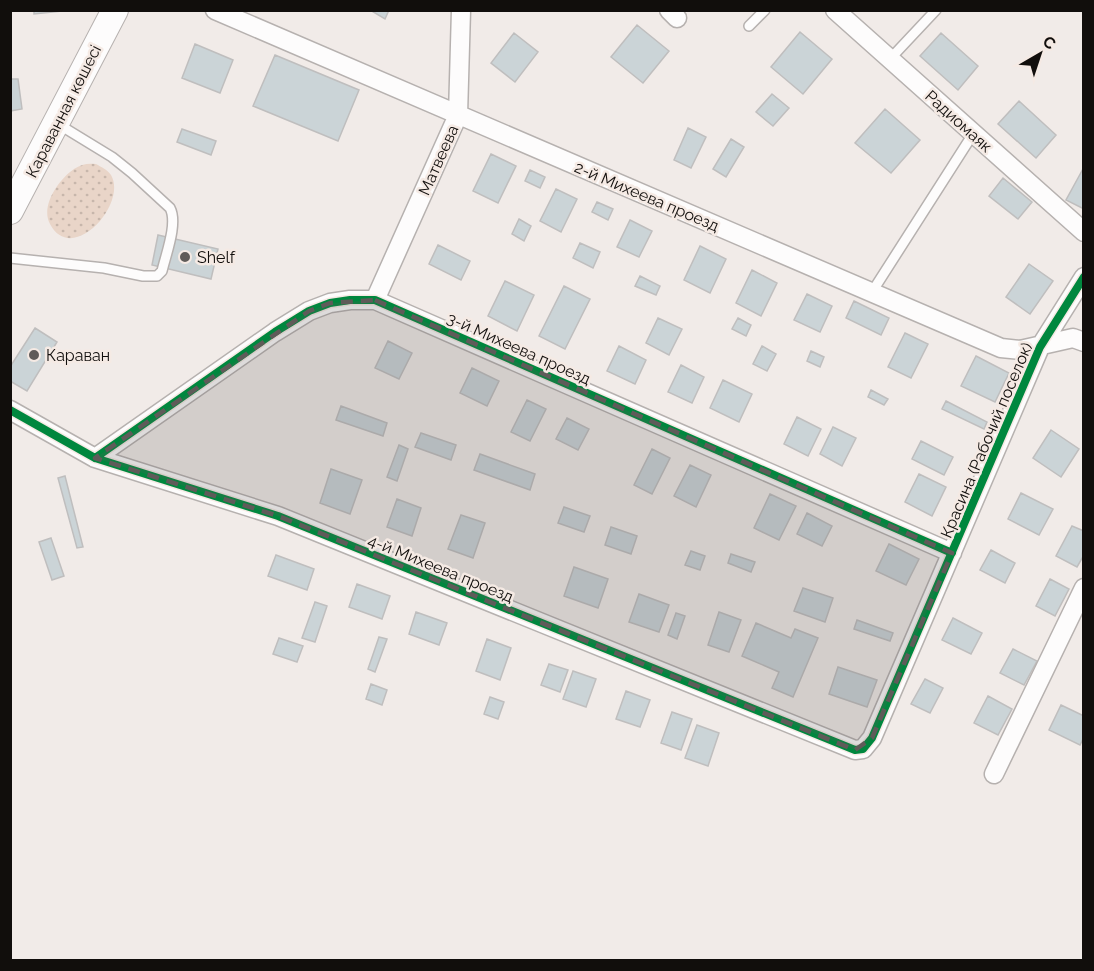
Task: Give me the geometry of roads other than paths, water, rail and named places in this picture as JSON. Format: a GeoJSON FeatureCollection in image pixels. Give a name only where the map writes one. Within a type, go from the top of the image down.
{"type":"FeatureCollection","features":[{"type":"Feature","properties":{"kind":"main road","name":"Караванная көшесі"},"geometry":{"type":"LineString","coordinates":[[10,211],[115,10]]}},
{"type":"Feature","properties":{"kind":"street","name":"2-й Михеева проезд"},"geometry":{"type":"LineString","coordinates":[[215,10],[1001,348],[1020,350],[1073,338],[1083,342]]}},
{"type":"Feature","properties":{"kind":"street","name":"Матвеева"},"geometry":{"type":"LineString","coordinates":[[375,300],[458,115],[460,10]]}},
{"type":"Feature","properties":{"kind":"street","name":"Радиомаяк"},"geometry":{"type":"LineString","coordinates":[[835,10],[1083,232]]}},
{"type":"Feature","properties":{"kind":"street","name":"Красина (Рабочий поселок)"},"geometry":{"type":"LineString","coordinates":[[863,749],[872,738],[1040,347],[1083,277]]}},
{"type":"Feature","properties":{"kind":"street","name":"3-й Михеева проезд"},"geometry":{"type":"LineString","coordinates":[[95,458],[275,332],[309,311],[330,303],[375,300],[952,553]]}},
{"type":"Feature","properties":{"kind":"street","name":"4-й Михеева проезд"},"geometry":{"type":"LineString","coordinates":[[10,410],[95,458],[278,516],[847,749],[863,749]]}},
{"type":"Feature","properties":{"kind":"street"},"geometry":{"type":"LineString","coordinates":[[994,774],[1083,588]]}},
{"type":"Feature","properties":{"kind":"lane"},"geometry":{"type":"LineString","coordinates":[[749,26],[765,10]]}},
{"type":"Feature","properties":{"kind":"lane"},"geometry":{"type":"LineString","coordinates":[[890,60],[936,10]]}},
{"type":"Feature","properties":{"kind":"lane"},"geometry":{"type":"LineString","coordinates":[[10,258],[104,268],[148,277],[157,276],[162,271],[173,223],[170,208],[112,157],[57,124]]}},
{"type":"Feature","properties":{"kind":"lane"},"geometry":{"type":"LineString","coordinates":[[872,292],[973,134]]}},
{"type":"Feature","properties":{"kind":"place","name":"Shelf"},"geometry":{"type":"Point","coordinates":[185,257]}},
{"type":"Feature","properties":{"kind":"place","name":"Караван"},"geometry":{"type":"Point","coordinates":[34,355]}}]}
